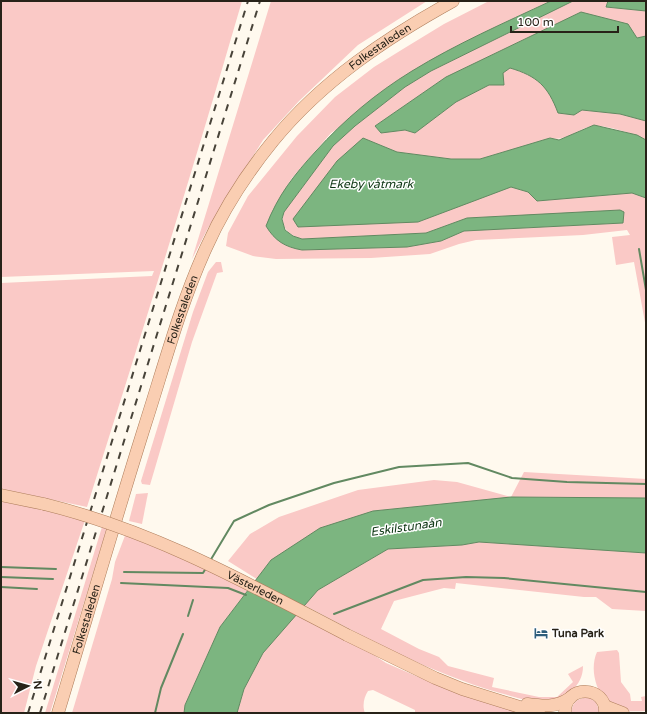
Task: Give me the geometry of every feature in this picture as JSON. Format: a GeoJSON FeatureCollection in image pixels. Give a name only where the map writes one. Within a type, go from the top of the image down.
{"type":"FeatureCollection","features":[{"type":"Feature","properties":{"kind":"main road","name":"Folkestaleden"},"geometry":{"type":"LineString","coordinates":[[58,713],[108,545],[183,307],[207,246],[226,210],[273,142],[303,108],[333,80],[369,52],[453,1]]}},
{"type":"Feature","properties":{"kind":"main road","name":"Västerleden"},"geometry":{"type":"LineString","coordinates":[[1,495],[75,511],[120,526],[199,558],[347,635],[435,678],[462,689],[539,713]]}},
{"type":"Feature","properties":{"kind":"main road","name":"Västerleden"},"geometry":{"type":"LineString","coordinates":[[502,701],[540,706],[562,704],[579,692],[590,691],[599,696],[605,709]]}},
{"type":"Feature","properties":{"kind":"main road"},"geometry":{"type":"LineString","coordinates":[[565,713],[566,705],[570,698]]}},
{"type":"Feature","properties":{"kind":"main road"},"geometry":{"type":"LineString","coordinates":[[605,709],[623,713]]}},
{"type":"Feature","properties":{"kind":"shaded area"},"geometry":{"type":"Polygon","coordinates":[[[1,1],[242,1],[87,507],[1,489],[1,283],[152,276],[154,271],[1,277],[1,1]]]}},
{"type":"Feature","properties":{"kind":"shaded area"},"geometry":{"type":"Polygon","coordinates":[[[271,1],[427,1],[358,45],[299,101],[263,140],[208,228],[192,259],[271,1]]]}},
{"type":"Feature","properties":{"kind":"shaded area"},"geometry":{"type":"Polygon","coordinates":[[[489,1],[551,1],[486,32],[331,133],[292,178],[273,209],[266,226],[273,236],[281,242],[290,247],[302,250],[407,247],[441,241],[464,231],[623,223],[507,216],[467,218],[426,233],[302,239],[286,230],[283,217],[284,212],[333,146],[355,126],[405,87],[431,71],[573,1],[608,1],[606,7],[646,11],[646,36],[446,77],[375,126],[381,133],[405,130],[415,133],[456,102],[489,85],[504,85],[503,73],[510,68],[528,74],[541,83],[550,95],[558,113],[574,115],[582,110],[620,114],[646,121],[646,140],[621,130],[595,126],[584,128],[563,138],[550,138],[480,159],[451,159],[397,152],[363,138],[418,222],[511,187],[528,192],[538,201],[632,193],[646,198],[646,328],[634,262],[616,265],[612,237],[630,235],[627,230],[583,235],[476,240],[430,254],[371,258],[276,259],[253,256],[226,246],[228,233],[248,196],[297,136],[335,97],[374,67],[444,24],[489,1]]]}},
{"type":"Feature","properties":{"kind":"shaded area"},"geometry":{"type":"Polygon","coordinates":[[[216,262],[221,262],[223,272],[217,273],[192,342],[150,485],[142,484],[141,481],[193,312],[208,272],[216,262]]]}},
{"type":"Feature","properties":{"kind":"shaded area"},"geometry":{"type":"Polygon","coordinates":[[[524,472],[646,479],[646,498],[511,497],[524,472]]]}},
{"type":"Feature","properties":{"kind":"shaded area"},"geometry":{"type":"Polygon","coordinates":[[[434,480],[457,482],[511,497],[373,511],[271,560],[257,579],[228,561],[250,534],[279,517],[358,490],[434,480]]]}},
{"type":"Feature","properties":{"kind":"shaded area"},"geometry":{"type":"Polygon","coordinates":[[[148,493],[142,524],[129,521],[136,494],[148,493]]]}},
{"type":"Feature","properties":{"kind":"shaded area"},"geometry":{"type":"Polygon","coordinates":[[[1,500],[85,520],[36,666],[24,713],[1,713],[1,500]]]}},
{"type":"Feature","properties":{"kind":"shaded area"},"geometry":{"type":"Polygon","coordinates":[[[102,527],[107,528],[50,713],[45,713],[102,527]]]}},
{"type":"Feature","properties":{"kind":"shaded area"},"geometry":{"type":"Polygon","coordinates":[[[126,533],[183,556],[248,590],[220,627],[185,705],[184,713],[72,713],[112,579],[115,562],[126,533]]]}},
{"type":"Feature","properties":{"kind":"shaded area"},"geometry":{"type":"Polygon","coordinates":[[[479,542],[646,553],[646,611],[612,609],[596,597],[456,583],[455,589],[444,588],[394,601],[381,629],[419,649],[439,657],[448,666],[494,678],[492,687],[539,697],[557,697],[573,682],[568,674],[583,666],[579,682],[574,688],[560,699],[545,702],[532,701],[512,696],[474,685],[448,675],[352,631],[304,605],[318,590],[388,549],[462,545],[479,542]]]}},
{"type":"Feature","properties":{"kind":"shaded area"},"geometry":{"type":"Polygon","coordinates":[[[296,614],[371,653],[386,663],[416,676],[455,691],[528,713],[415,713],[415,710],[373,690],[368,691],[365,696],[365,713],[237,713],[244,689],[263,653],[296,614]]]}},
{"type":"Feature","properties":{"kind":"shaded area"},"geometry":{"type":"Polygon","coordinates":[[[617,650],[619,653],[621,682],[630,694],[631,701],[642,701],[641,697],[646,696],[646,711],[624,711],[613,707],[606,701],[597,686],[594,668],[597,652],[617,650]]]}},
{"type":"Feature","properties":{"kind":"shaded area"},"geometry":{"type":"Polygon","coordinates":[[[588,697],[596,702],[600,713],[571,713],[576,701],[588,697]]]}},
{"type":"Feature","properties":{"kind":"water","name":"Ekeby våtmark"},"geometry":{"type":"Polygon","coordinates":[[[551,1],[573,1],[431,71],[405,87],[355,126],[333,146],[284,212],[282,219],[285,230],[293,236],[302,239],[426,233],[467,218],[620,210],[624,212],[623,223],[464,231],[441,241],[407,247],[302,250],[290,247],[273,236],[266,226],[281,195],[301,168],[349,118],[386,88],[429,61],[480,34],[551,1]]]}},
{"type":"Feature","properties":{"kind":"water"},"geometry":{"type":"Polygon","coordinates":[[[608,1],[646,1],[646,11],[606,7],[608,1]]]}},
{"type":"Feature","properties":{"kind":"water"},"geometry":{"type":"Polygon","coordinates":[[[581,12],[628,24],[637,38],[646,36],[646,121],[620,114],[582,110],[574,115],[558,113],[546,89],[540,83],[519,71],[510,68],[503,73],[504,85],[489,85],[456,102],[415,133],[405,130],[381,133],[375,126],[446,77],[581,12]]]}},
{"type":"Feature","properties":{"kind":"water","name":"Ekeby våtmark"},"geometry":{"type":"Polygon","coordinates":[[[594,125],[637,135],[646,140],[646,198],[632,193],[537,201],[528,192],[511,187],[418,222],[298,227],[293,219],[337,161],[363,138],[397,152],[451,159],[480,159],[550,138],[559,140],[594,125]]]}},
{"type":"Feature","properties":{"kind":"water","name":"Eskilstunaån"},"geometry":{"type":"Polygon","coordinates":[[[511,497],[646,498],[646,553],[479,542],[462,545],[388,549],[318,590],[263,653],[244,689],[237,713],[184,713],[185,705],[220,627],[271,560],[320,528],[373,511],[511,497]]]}},
{"type":"Feature","properties":{"kind":"waterway"},"geometry":{"type":"LineString","coordinates":[[639,249],[646,290]]}},
{"type":"Feature","properties":{"kind":"waterway"},"geometry":{"type":"LineString","coordinates":[[210,561],[234,521],[269,505],[334,483],[399,467],[468,463],[512,478],[567,482],[646,484]]}},
{"type":"Feature","properties":{"kind":"waterway"},"geometry":{"type":"LineString","coordinates":[[1,567],[56,569]]}},
{"type":"Feature","properties":{"kind":"waterway"},"geometry":{"type":"LineString","coordinates":[[124,572],[203,573],[206,568]]}},
{"type":"Feature","properties":{"kind":"waterway"},"geometry":{"type":"LineString","coordinates":[[1,577],[53,579]]}},
{"type":"Feature","properties":{"kind":"waterway"},"geometry":{"type":"LineString","coordinates":[[334,614],[423,580],[466,577],[504,578],[646,592]]}},
{"type":"Feature","properties":{"kind":"waterway"},"geometry":{"type":"LineString","coordinates":[[121,583],[228,588],[246,595]]}},
{"type":"Feature","properties":{"kind":"waterway"},"geometry":{"type":"LineString","coordinates":[[1,587],[37,589]]}},
{"type":"Feature","properties":{"kind":"waterway"},"geometry":{"type":"LineString","coordinates":[[188,616],[193,600]]}},
{"type":"Feature","properties":{"kind":"waterway"},"geometry":{"type":"LineString","coordinates":[[155,713],[161,688],[183,634]]}},
{"type":"Feature","properties":{"kind":"railway"},"geometry":{"type":"LineString","coordinates":[[28,713],[248,1]]}},
{"type":"Feature","properties":{"kind":"railway"},"geometry":{"type":"LineString","coordinates":[[40,713],[260,1]]}},
{"type":"Feature","properties":{"kind":"place","name":"Tuna Park"},"geometry":{"type":"Point","coordinates":[541,633]}}]}
